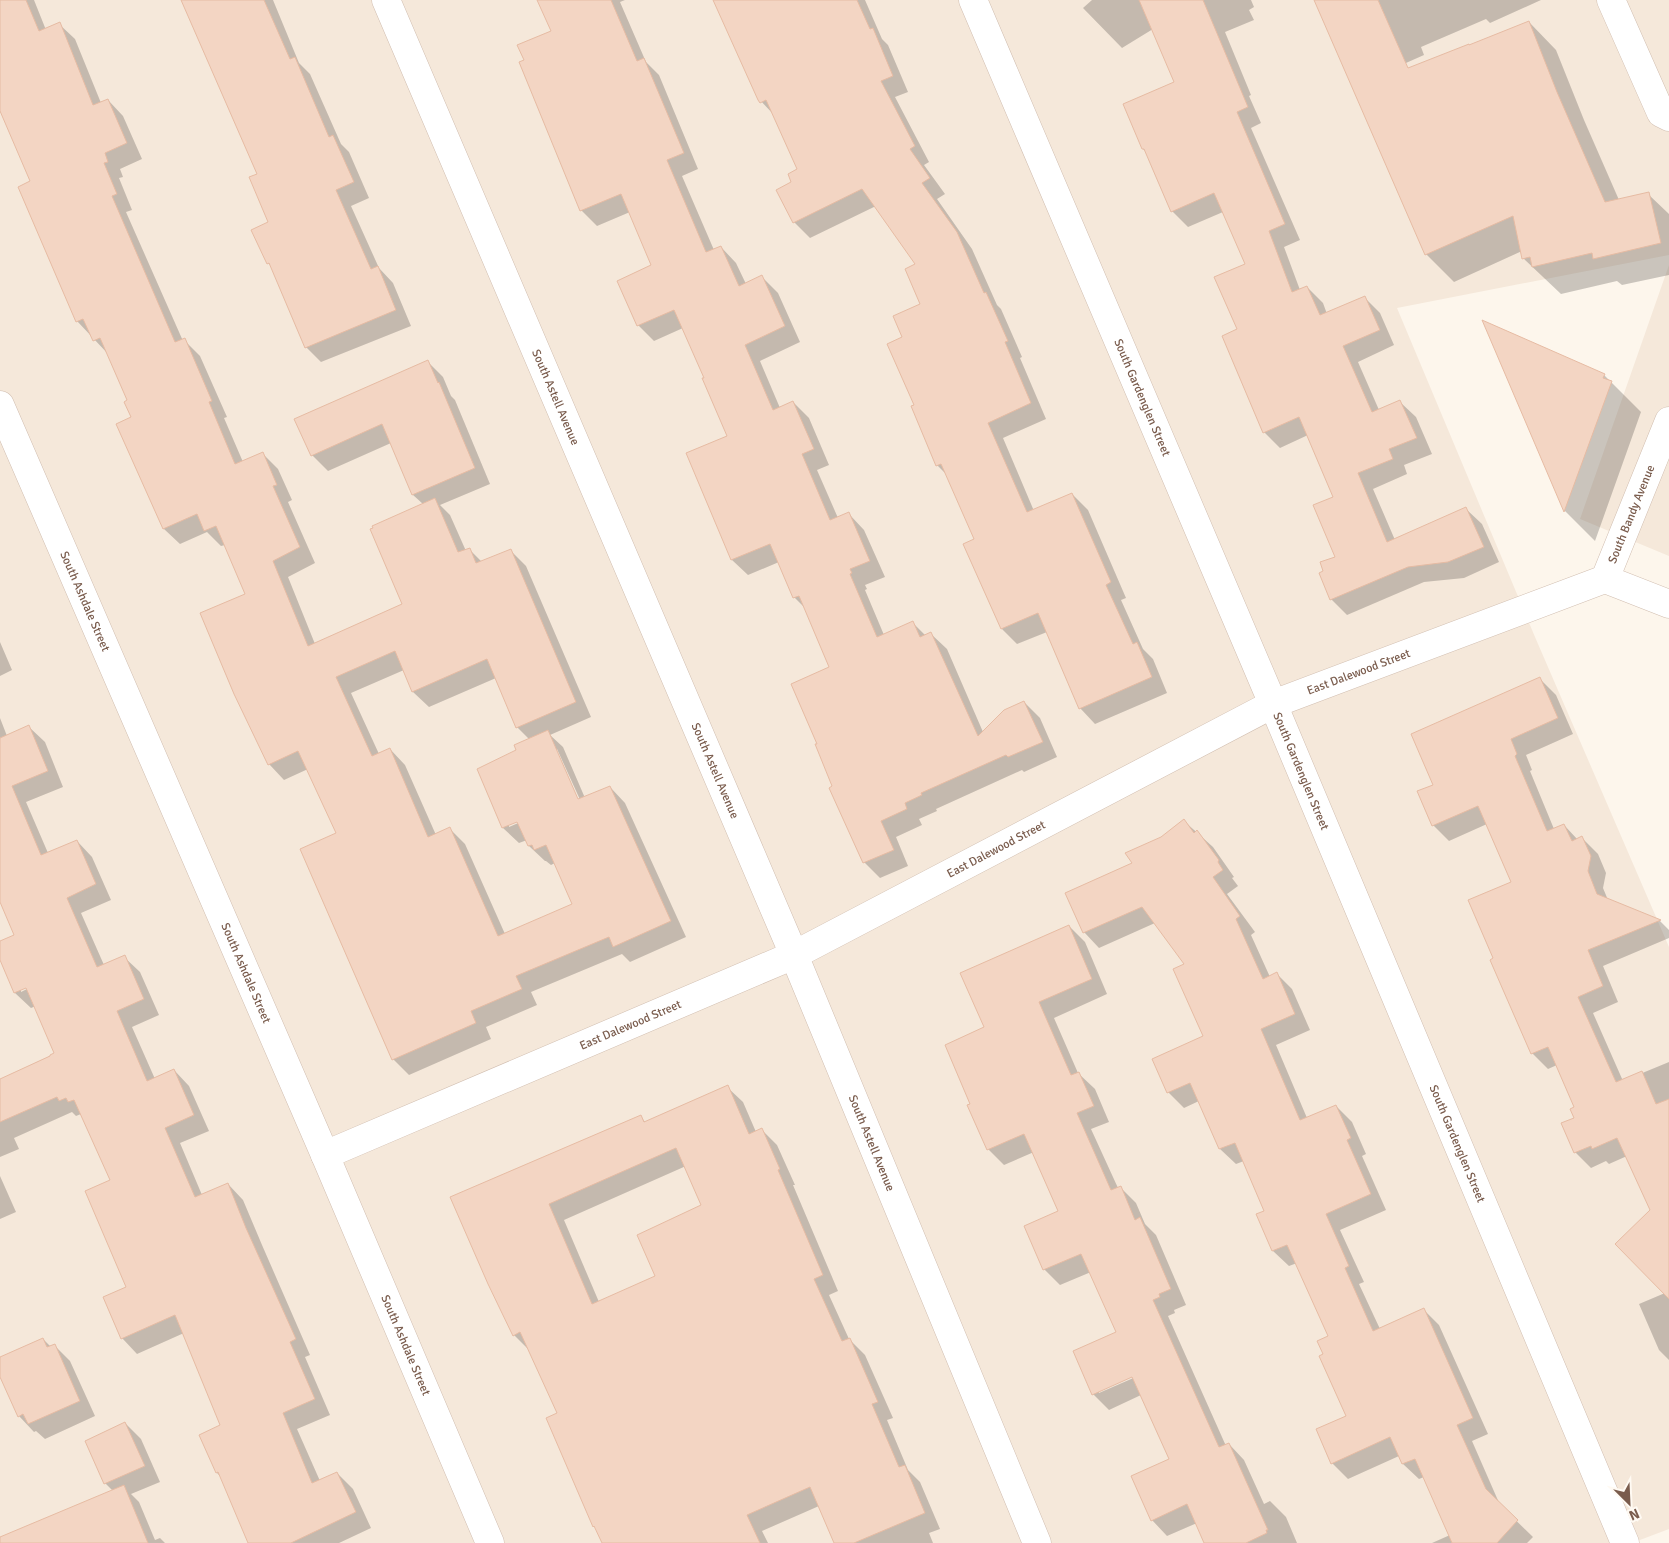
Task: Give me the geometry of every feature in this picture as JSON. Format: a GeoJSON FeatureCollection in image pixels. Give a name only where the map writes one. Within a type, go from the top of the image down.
{"type":"FeatureCollection","features":[{"type":"Feature","properties":{"kind":"street","name":"South Astell Avenue"},"geometry":{"type":"LineString","coordinates":[[386,0],[794,955],[1037,1543]]}},
{"type":"Feature","properties":{"kind":"street","name":"South Gardenglen Street"},"geometry":{"type":"LineString","coordinates":[[973,0],[1273,704],[1625,1543]]}},
{"type":"Feature","properties":{"kind":"street"},"geometry":{"type":"LineString","coordinates":[[1611,0],[1661,113],[1669,117]]}},
{"type":"Feature","properties":{"kind":"street","name":"South Ashdale Street"},"geometry":{"type":"LineString","coordinates":[[0,404],[325,1155],[490,1543]]}},
{"type":"Feature","properties":{"kind":"street","name":"South Bandy Avenue"},"geometry":{"type":"LineString","coordinates":[[1605,579],[1669,421]]}},
{"type":"Feature","properties":{"kind":"street","name":"East Dalewood Street"},"geometry":{"type":"LineString","coordinates":[[325,1155],[794,955],[1273,704],[1605,579]]}},
{"type":"Feature","properties":{"kind":"street"},"geometry":{"type":"LineString","coordinates":[[1605,579],[1669,604]]}},
{"type":"Feature","properties":{"kind":"shaded area"},"geometry":{"type":"Polygon","coordinates":[[[0,0],[1669,0],[1669,255],[1397,308],[1535,637],[1669,947],[1669,1529],[1632,1543],[0,1543],[0,0]]]}},
{"type":"Feature","properties":{"kind":"shaded area"},"geometry":{"type":"Polygon","coordinates":[[[1669,265],[1669,556],[1580,519],[1669,265]]]}},
{"type":"Feature","properties":{"kind":"building"},"geometry":{"type":"Polygon","coordinates":[[[0,0],[26,0],[39,31],[60,22],[93,105],[108,99],[127,143],[105,153],[108,162],[104,163],[117,194],[112,196],[175,342],[185,338],[212,401],[209,402],[235,464],[263,452],[277,485],[273,486],[300,547],[273,561],[308,646],[402,604],[370,529],[373,528],[372,526],[435,498],[458,552],[470,548],[476,563],[511,549],[576,702],[516,728],[487,659],[412,692],[395,651],[336,677],[372,756],[390,748],[428,837],[450,827],[498,936],[572,904],[546,845],[534,850],[532,845],[528,846],[517,822],[502,828],[477,769],[516,750],[514,745],[548,730],[578,799],[610,786],[671,921],[613,947],[609,937],[516,976],[522,989],[471,1011],[476,1023],[392,1060],[300,849],[336,833],[298,751],[268,765],[234,694],[200,613],[245,594],[216,526],[204,531],[197,514],[163,529],[116,424],[131,417],[124,402],[127,400],[100,338],[93,341],[83,319],[76,322],[18,187],[30,181],[0,111],[0,0]]]}},
{"type":"Feature","properties":{"kind":"building"},"geometry":{"type":"Polygon","coordinates":[[[181,0],[264,0],[290,59],[295,57],[329,137],[333,135],[354,182],[336,190],[371,269],[378,266],[396,310],[305,348],[269,263],[267,264],[251,230],[268,222],[249,177],[257,174],[181,0]]]}},
{"type":"Feature","properties":{"kind":"building"},"geometry":{"type":"Polygon","coordinates":[[[537,0],[611,0],[637,61],[644,58],[684,153],[667,160],[706,252],[721,246],[739,286],[762,275],[785,326],[745,345],[773,410],[793,401],[814,449],[802,454],[830,520],[849,512],[870,561],[850,569],[852,573],[850,574],[877,637],[913,621],[920,637],[931,632],[978,736],[1004,710],[1024,701],[1043,742],[1008,757],[1006,755],[921,793],[922,795],[905,803],[907,809],[881,821],[894,850],[863,863],[829,788],[832,786],[815,744],[817,744],[791,684],[829,667],[799,596],[793,598],[770,544],[731,560],[686,453],[727,436],[702,378],[704,378],[674,310],[637,326],[617,281],[651,265],[621,194],[580,211],[519,62],[524,60],[517,45],[551,31],[537,0]]]}},
{"type":"Feature","properties":{"kind":"building"},"geometry":{"type":"Polygon","coordinates":[[[713,0],[857,0],[870,29],[873,28],[893,76],[881,81],[915,146],[910,149],[930,178],[922,183],[957,232],[1008,341],[1005,342],[1031,403],[988,423],[1027,512],[1072,493],[1111,582],[1106,585],[1133,644],[1137,642],[1152,677],[1079,709],[1038,613],[1001,629],[963,544],[974,539],[941,464],[936,466],[911,406],[914,405],[887,344],[902,337],[893,316],[920,304],[905,269],[915,264],[862,189],[793,223],[776,190],[791,182],[788,174],[797,169],[766,100],[760,103],[758,100],[713,0]]]}},
{"type":"Feature","properties":{"kind":"building"},"geometry":{"type":"Polygon","coordinates":[[[1139,0],[1203,0],[1248,107],[1237,112],[1285,224],[1269,231],[1292,292],[1307,286],[1320,315],[1365,296],[1380,330],[1343,346],[1372,412],[1400,400],[1417,438],[1389,449],[1393,459],[1358,473],[1387,542],[1466,507],[1484,547],[1448,562],[1408,567],[1330,600],[1319,573],[1323,571],[1320,562],[1335,557],[1313,505],[1333,497],[1299,417],[1263,433],[1222,336],[1237,329],[1214,277],[1245,264],[1214,193],[1171,212],[1123,104],[1174,82],[1139,0]]]}},
{"type":"Feature","properties":{"kind":"building"},"geometry":{"type":"Polygon","coordinates":[[[1314,0],[1378,0],[1408,68],[1529,21],[1557,92],[1605,202],[1649,192],[1661,243],[1593,259],[1592,253],[1532,267],[1530,257],[1522,259],[1513,216],[1425,255],[1314,0]]]}},
{"type":"Feature","properties":{"kind":"building"},"geometry":{"type":"Polygon","coordinates":[[[1482,320],[1605,374],[1603,378],[1612,381],[1564,512],[1482,320]]]}},
{"type":"Feature","properties":{"kind":"building"},"geometry":{"type":"Polygon","coordinates":[[[428,360],[475,468],[412,495],[382,424],[311,456],[294,419],[428,360]]]}},
{"type":"Feature","properties":{"kind":"building"},"geometry":{"type":"Polygon","coordinates":[[[1540,677],[1558,718],[1511,739],[1517,754],[1515,756],[1547,831],[1564,824],[1572,841],[1582,836],[1591,856],[1588,871],[1597,894],[1661,920],[1588,950],[1603,986],[1578,997],[1616,1082],[1642,1071],[1656,1104],[1669,1099],[1669,1299],[1615,1244],[1650,1210],[1617,1138],[1592,1149],[1591,1146],[1574,1153],[1561,1123],[1574,1118],[1570,1109],[1574,1107],[1548,1047],[1531,1054],[1490,960],[1493,958],[1468,900],[1511,882],[1478,806],[1432,826],[1417,791],[1433,785],[1411,734],[1540,677]]]}},
{"type":"Feature","properties":{"kind":"building"},"geometry":{"type":"Polygon","coordinates":[[[29,725],[48,771],[12,786],[41,855],[77,840],[96,884],[67,898],[97,967],[125,955],[144,999],[117,1011],[147,1081],[174,1069],[194,1115],[165,1128],[195,1197],[228,1183],[296,1339],[290,1342],[315,1399],[283,1413],[312,1483],[337,1472],[356,1512],[291,1543],[248,1543],[218,1472],[216,1473],[199,1435],[220,1425],[175,1315],[121,1339],[103,1297],[126,1287],[85,1191],[110,1180],[74,1100],[68,1102],[66,1098],[59,1101],[57,1097],[0,1122],[0,1079],[54,1053],[26,988],[14,993],[0,960],[0,941],[14,935],[0,902],[0,738],[29,725]]]}},
{"type":"Feature","properties":{"kind":"building"},"geometry":{"type":"Polygon","coordinates":[[[1184,819],[1194,833],[1197,830],[1219,860],[1218,862],[1223,870],[1213,877],[1240,916],[1236,919],[1263,979],[1277,972],[1295,1014],[1261,1029],[1300,1120],[1336,1105],[1351,1138],[1347,1140],[1371,1194],[1326,1214],[1349,1266],[1345,1268],[1373,1331],[1424,1308],[1473,1418],[1457,1425],[1486,1489],[1518,1520],[1497,1543],[1452,1543],[1415,1459],[1402,1464],[1390,1437],[1331,1464],[1316,1429],[1346,1416],[1319,1356],[1323,1354],[1317,1341],[1328,1336],[1287,1245],[1272,1251],[1256,1214],[1264,1211],[1235,1143],[1219,1149],[1190,1083],[1167,1093],[1152,1059],[1203,1036],[1173,969],[1184,964],[1142,907],[1083,933],[1065,893],[1132,863],[1125,853],[1161,837],[1184,819]]]}},
{"type":"Feature","properties":{"kind":"building"},"geometry":{"type":"Polygon","coordinates":[[[1069,925],[1092,979],[1039,1002],[1071,1075],[1079,1072],[1094,1106],[1077,1113],[1111,1190],[1121,1186],[1135,1220],[1140,1217],[1171,1289],[1159,1294],[1160,1297],[1153,1300],[1219,1447],[1229,1443],[1268,1530],[1266,1530],[1267,1533],[1246,1543],[1204,1543],[1187,1504],[1151,1521],[1131,1476],[1169,1459],[1132,1377],[1092,1395],[1073,1351],[1116,1332],[1081,1254],[1043,1270],[1024,1226],[1058,1211],[1024,1134],[987,1150],[967,1105],[970,1104],[945,1045],[984,1027],[960,973],[1069,925]]]}},
{"type":"Feature","properties":{"kind":"building"},"geometry":{"type":"Polygon","coordinates":[[[728,1085],[749,1134],[762,1128],[823,1275],[814,1279],[842,1341],[850,1338],[878,1402],[872,1404],[899,1467],[905,1465],[925,1513],[854,1543],[834,1543],[810,1487],[747,1515],[760,1543],[602,1543],[593,1527],[546,1418],[557,1413],[520,1332],[513,1336],[450,1197],[641,1115],[644,1122],[728,1085]],[[676,1148],[549,1204],[592,1304],[655,1276],[637,1235],[701,1205],[676,1148]]]}},
{"type":"Feature","properties":{"kind":"building"},"geometry":{"type":"Polygon","coordinates":[[[43,1338],[47,1347],[55,1344],[80,1401],[28,1424],[23,1414],[18,1417],[0,1377],[0,1357],[43,1338]]]}},
{"type":"Feature","properties":{"kind":"building"},"geometry":{"type":"Polygon","coordinates":[[[125,1422],[145,1466],[104,1484],[85,1441],[125,1422]]]}},
{"type":"Feature","properties":{"kind":"building"},"geometry":{"type":"Polygon","coordinates":[[[124,1485],[148,1543],[0,1543],[0,1537],[124,1485]]]}}]}
